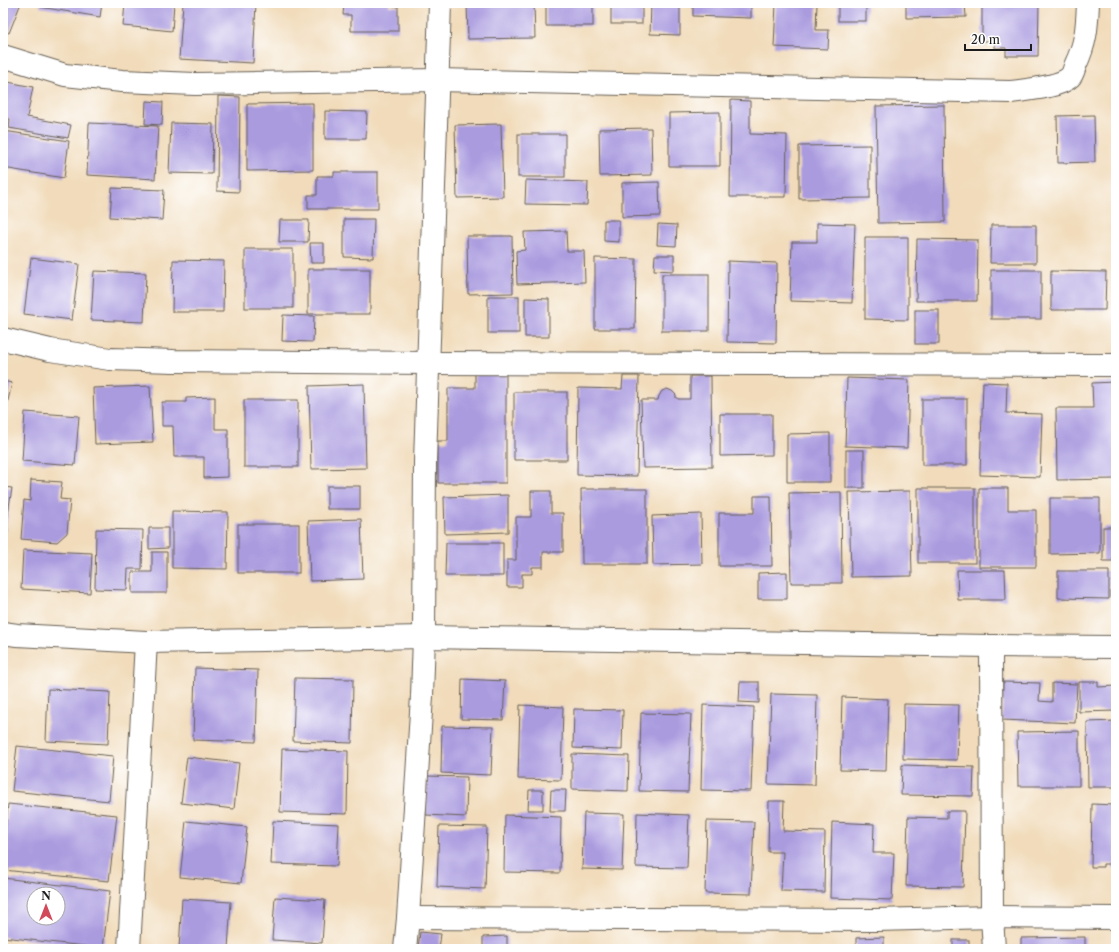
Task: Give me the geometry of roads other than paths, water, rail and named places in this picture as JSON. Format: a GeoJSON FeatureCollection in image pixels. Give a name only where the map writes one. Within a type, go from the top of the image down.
{"type":"FeatureCollection","features":[{"type":"Feature","properties":{"kind":"street"},"geometry":{"type":"LineString","coordinates":[[405,949],[422,696],[426,462],[440,3]]}},
{"type":"Feature","properties":{"kind":"street"},"geometry":{"type":"LineString","coordinates":[[3,56],[65,75],[122,81],[196,84],[437,80],[1011,92],[1040,88],[1061,82],[1070,77],[1082,52],[1086,34],[1088,3]]}},
{"type":"Feature","properties":{"kind":"street"},"geometry":{"type":"LineString","coordinates":[[3,339],[50,350],[110,359],[174,361],[1116,365]]}},
{"type":"Feature","properties":{"kind":"street"},"geometry":{"type":"LineString","coordinates":[[3,634],[146,642],[424,637],[1116,647]]}},
{"type":"Feature","properties":{"kind":"street"},"geometry":{"type":"LineString","coordinates":[[129,949],[146,642]]}},
{"type":"Feature","properties":{"kind":"street"},"geometry":{"type":"LineString","coordinates":[[991,646],[992,917],[994,949]]}},
{"type":"Feature","properties":{"kind":"street"},"geometry":{"type":"LineString","coordinates":[[408,918],[876,920],[992,917],[1116,918]]}}]}
